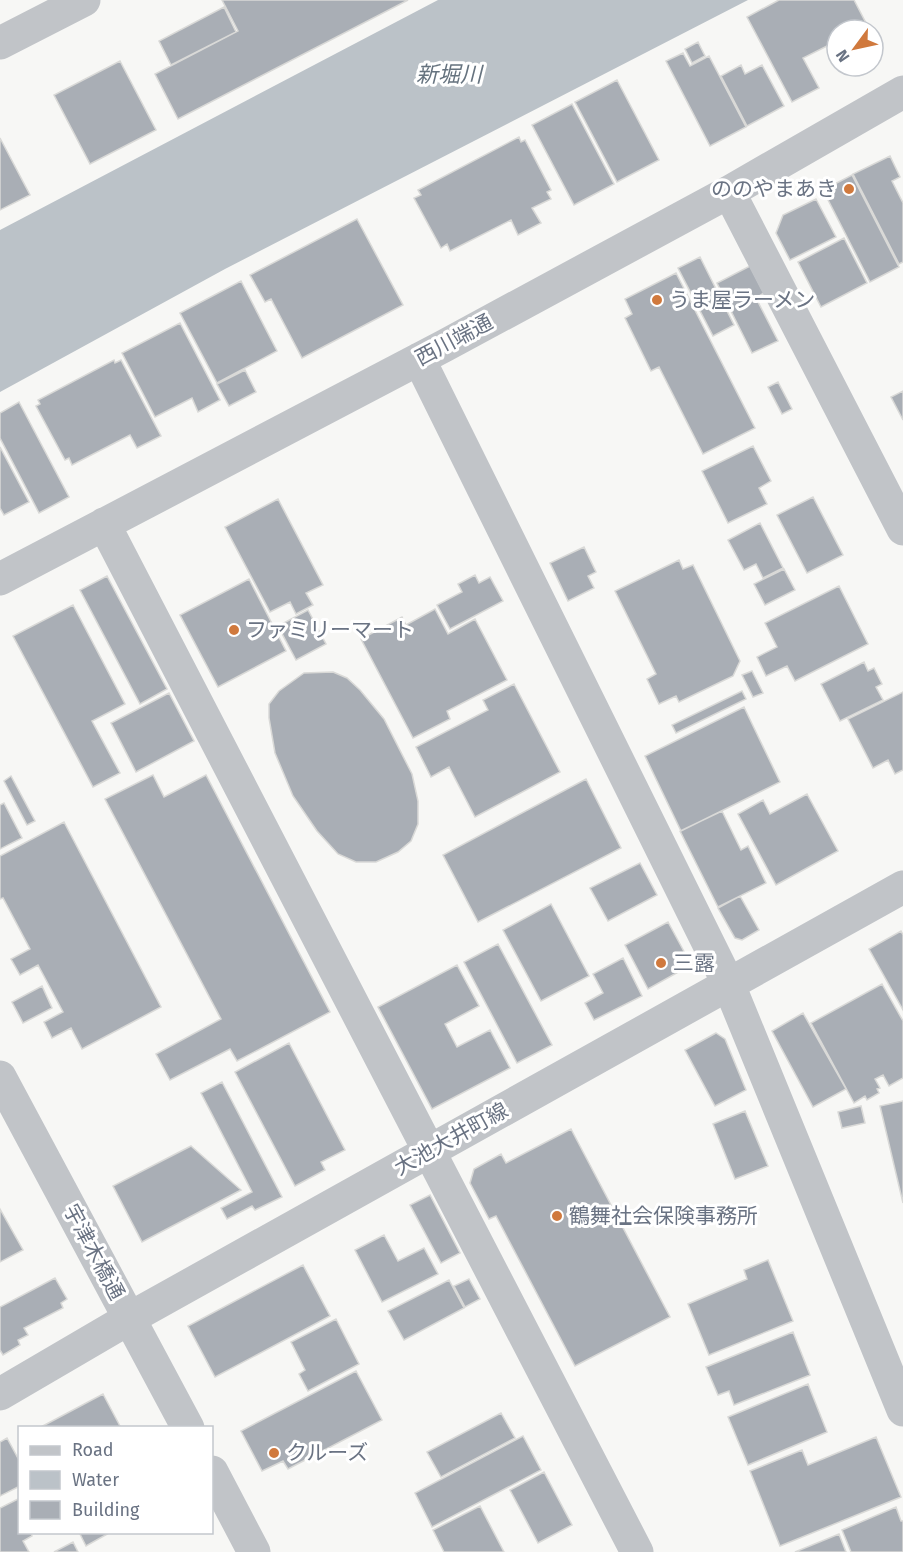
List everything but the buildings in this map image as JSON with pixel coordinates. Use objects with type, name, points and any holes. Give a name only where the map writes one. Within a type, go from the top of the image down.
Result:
[{"type":"street","points":[[0,43],[48,8],[84,0]]},
{"type":"street","name":"西川端通","points":[[0,579],[419,359],[729,192],[903,92]]},
{"type":"street","points":[[729,192],[903,529]]},
{"type":"street","points":[[419,359],[729,985],[903,1410]]},
{"type":"street","points":[[104,524],[637,1552]]},
{"type":"street","name":"大池大井町線","points":[[0,1394],[130,1318],[903,887]]},
{"type":"street","name":"宇津木橋通","points":[[0,1077],[187,1426]]},
{"type":"street","points":[[213,1474],[254,1552]]},
{"type":"water","name":"新堀川","points":[[438,0],[748,0],[225,269],[0,392],[0,230]]},
{"type":"place","name":"ののやまあき","points":[[849,189]]},
{"type":"place","name":"うま屋ラーメン","points":[[657,300]]},
{"type":"place","name":"ファミリーマート","points":[[234,630]]},
{"type":"place","name":"三露","points":[[661,963]]},
{"type":"place","name":"鶴舞社会保険事務所","points":[[557,1216]]},
{"type":"place","name":"クルーズ","points":[[274,1453]]}]
